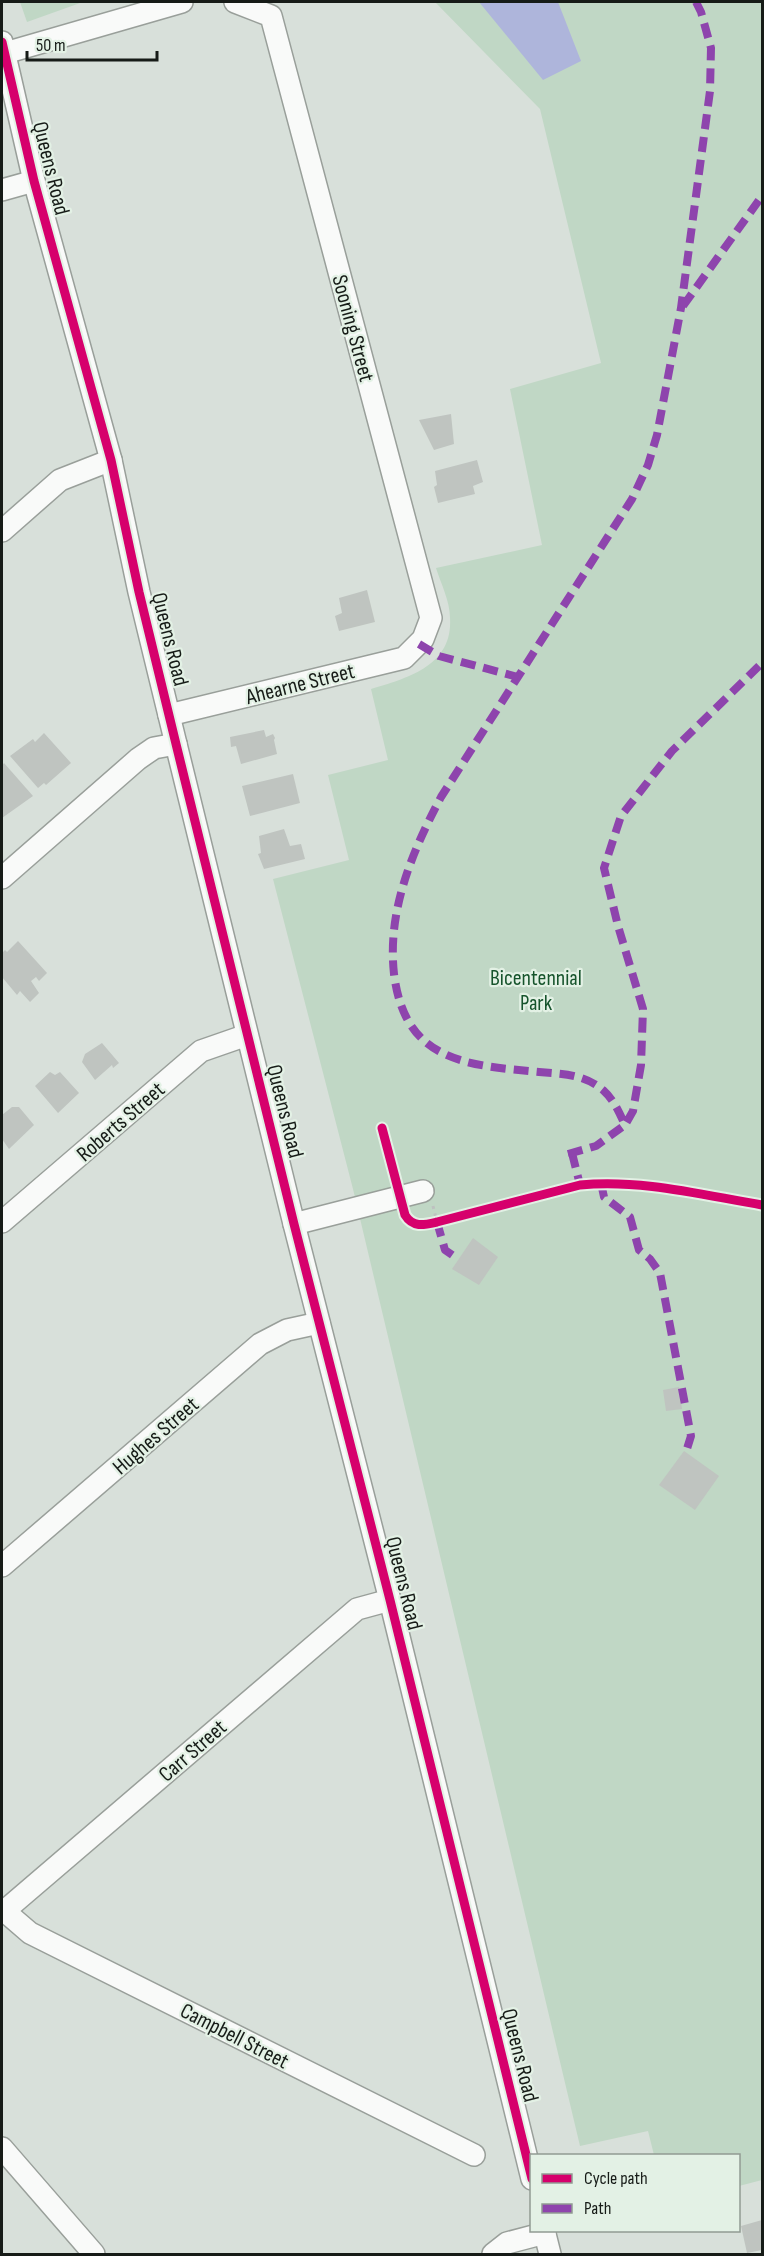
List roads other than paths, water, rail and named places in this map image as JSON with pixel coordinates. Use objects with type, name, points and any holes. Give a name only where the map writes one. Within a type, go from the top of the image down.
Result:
[{"type":"street","points":[[3,47],[182,2]]},
{"type":"street","name":"Sooning Street","points":[[235,2],[271,16],[432,618],[423,639]]},
{"type":"street","name":"Queens Road","points":[[3,47],[34,181],[111,460],[139,592],[247,1035],[390,1600],[530,2175]]},
{"type":"street","points":[[2,190],[34,181]]},
{"type":"street","points":[[2,531],[60,480],[111,460]]},
{"type":"street","name":"Ahearne Street","points":[[169,715],[404,658],[423,639]]},
{"type":"street","points":[[4,872],[138,759],[154,748],[176,744]]},
{"type":"street","name":"Roberts Street","points":[[2,1222],[201,1051],[247,1035]]},
{"type":"street","points":[[294,1224],[423,1191]]},
{"type":"street","name":"Hughes Street","points":[[2,1566],[260,1344],[287,1330],[319,1323]]},
{"type":"street","name":"Carr Street","points":[[2,1911],[357,1609],[390,1600]]},
{"type":"street","name":"Campbell Street","points":[[2,1911],[30,1933],[474,2155]]},
{"type":"street","points":[[2,2148],[94,2254]]},
{"type":"street","points":[[493,2254],[507,2243],[545,2232],[550,2254]]},
{"type":"water","points":[[479,2],[558,2],[581,61],[543,80]]},
{"type":"park label","name":"Bicentennial Park","points":[[536,990]]}]
